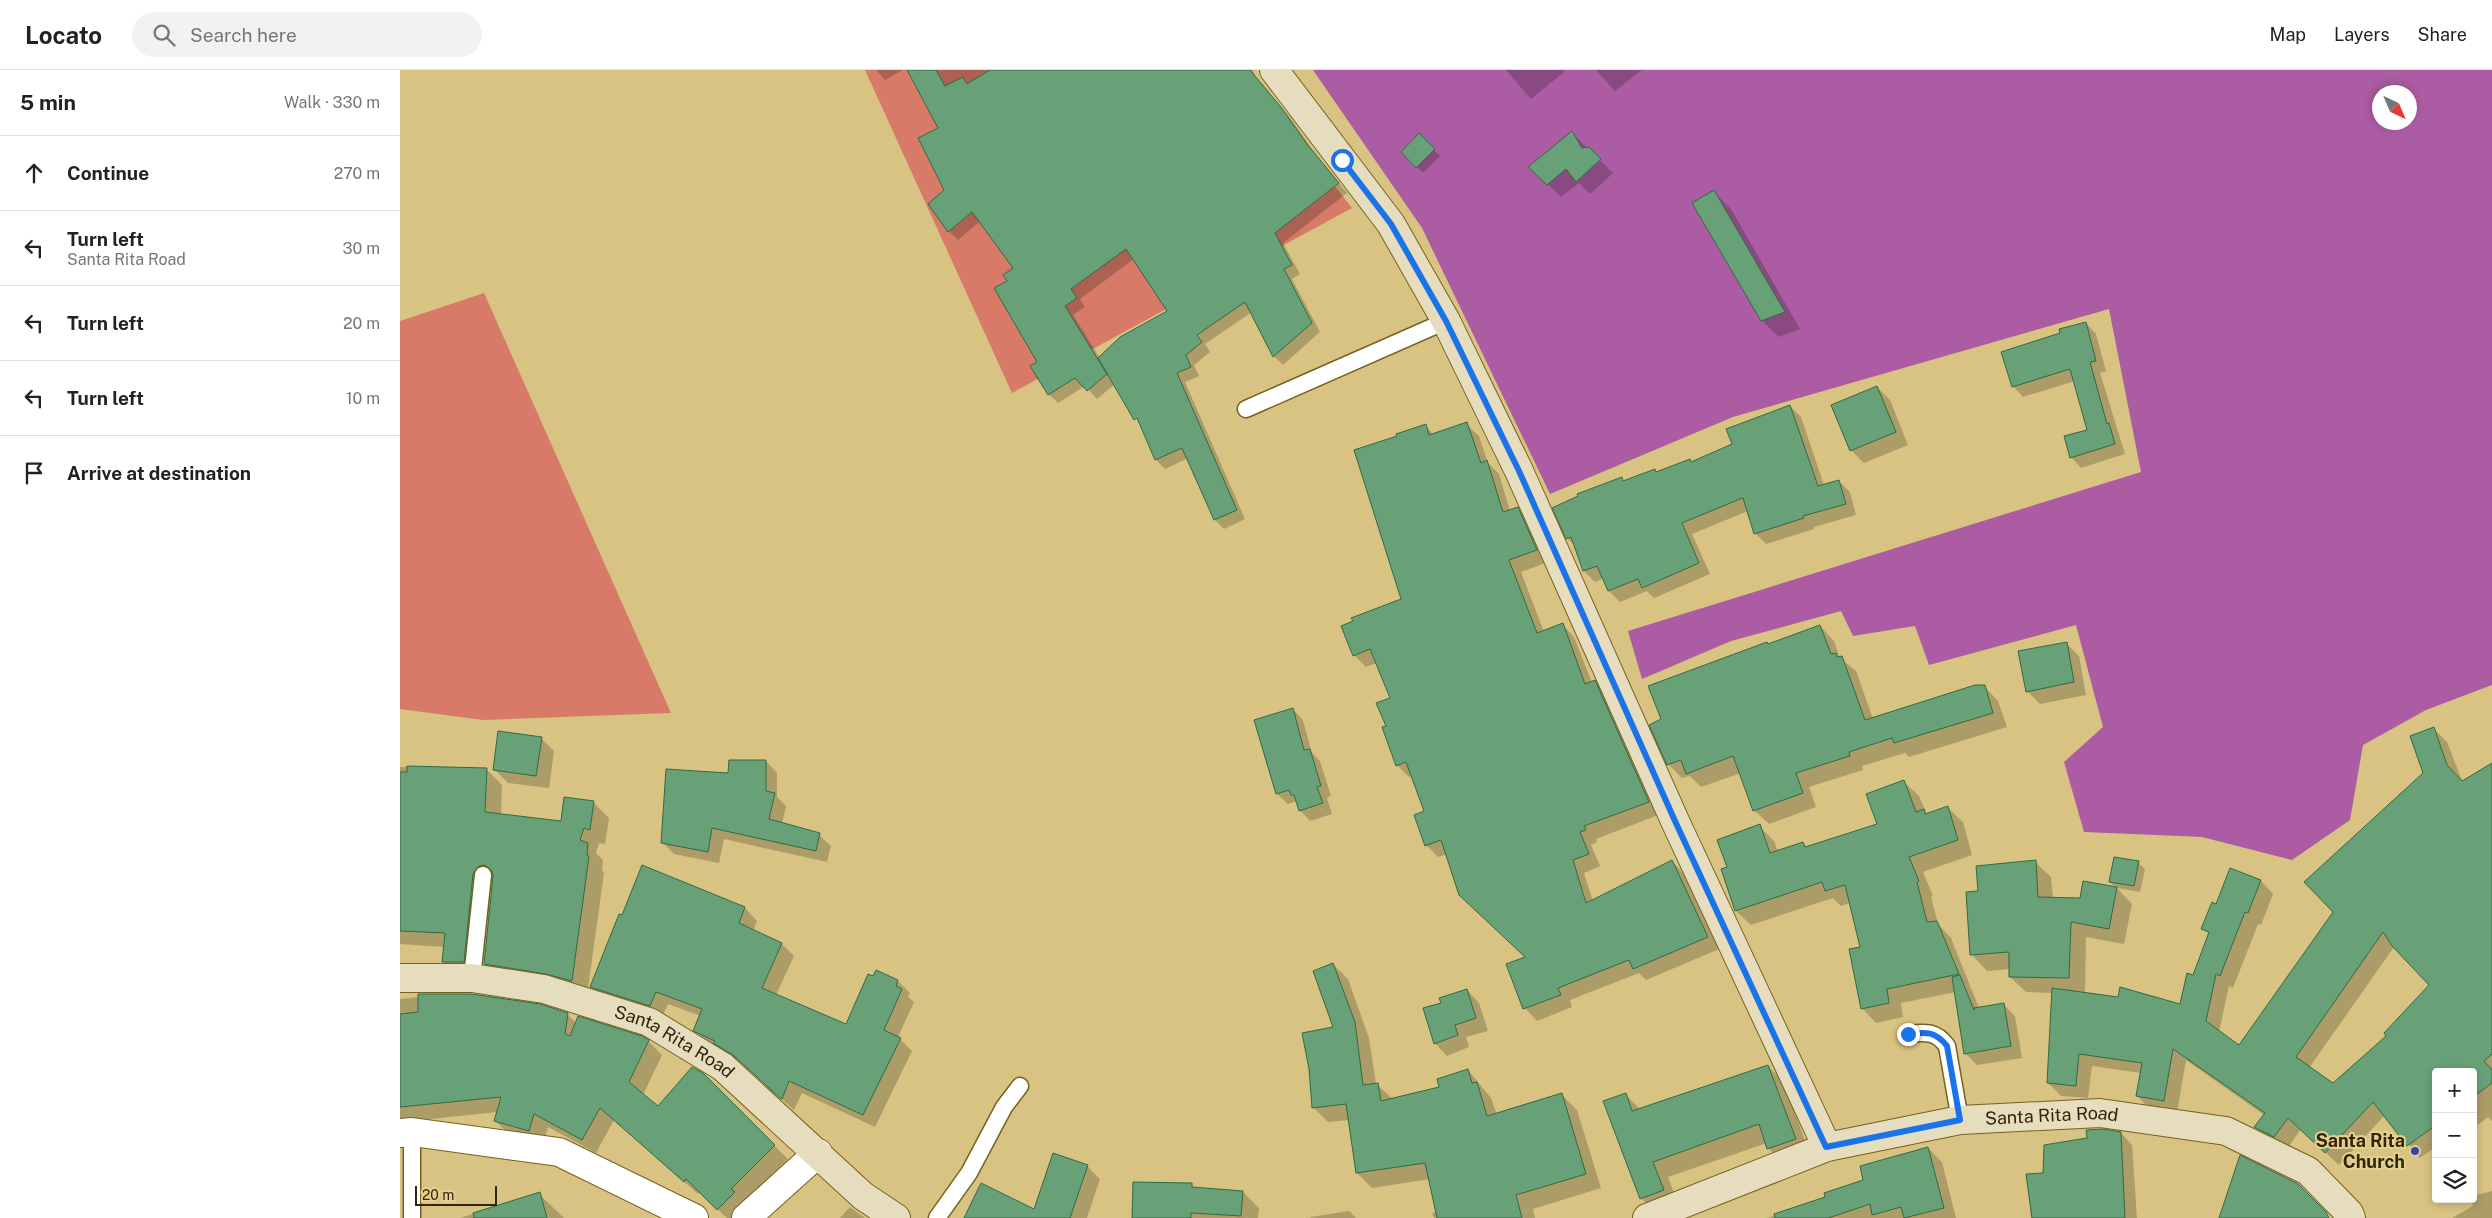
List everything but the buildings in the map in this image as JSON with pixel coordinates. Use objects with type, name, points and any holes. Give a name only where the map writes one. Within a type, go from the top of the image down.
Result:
[{"type":"street","points":[[1274,70],[1391,224],[1446,321],[1519,471],[1663,795],[1826,1147]]},
{"type":"street","name":"Santa Rita Road","points":[[400,978],[472,978],[544,989],[649,1022],[722,1067],[863,1196],[896,1218]]},
{"type":"street","name":"Santa Rita Road","points":[[1647,1218],[1826,1147],[1960,1120],[2100,1113],[2226,1131],[2308,1171],[2349,1213],[2351,1218]]},
{"type":"street","points":[[406,1133],[559,1152],[694,1218]]},
{"type":"street","points":[[746,1218],[818,1153]]},
{"type":"lane","points":[[1246,409],[1446,321]]},
{"type":"lane","points":[[472,978],[483,876]]},
{"type":"lane","points":[[1908,1034],[1930,1032],[1940,1036],[1947,1046],[1960,1120]]},
{"type":"lane","points":[[937,1218],[970,1173],[1004,1107],[1020,1086]]},
{"type":"lane","points":[[406,1133],[412,1218]]},
{"type":"shaded area","points":[[865,70],[1243,70],[1352,208],[1012,393]]},
{"type":"shaded area","points":[[1313,70],[2492,70],[2492,685],[2426,710],[2363,745],[2350,820],[2292,860],[2202,837],[2084,832],[2064,762],[2103,727],[2076,625],[1929,665],[1915,626],[1853,636],[1841,611],[1731,641],[1642,679],[1628,631],[2141,472],[2109,309],[1733,417],[1550,494],[1422,228]]},
{"type":"shaded area","points":[[484,293],[671,713],[483,720],[400,709],[400,321]]},
{"type":"place","name":"Santa Rita Church","points":[[2415,1151]]},
{"type":"route","points":[[1342,160],[1391,224],[1446,321],[1519,471],[1675,821],[1826,1147],[1960,1120],[1947,1046],[1940,1036],[1930,1032],[1908,1034]]}]
